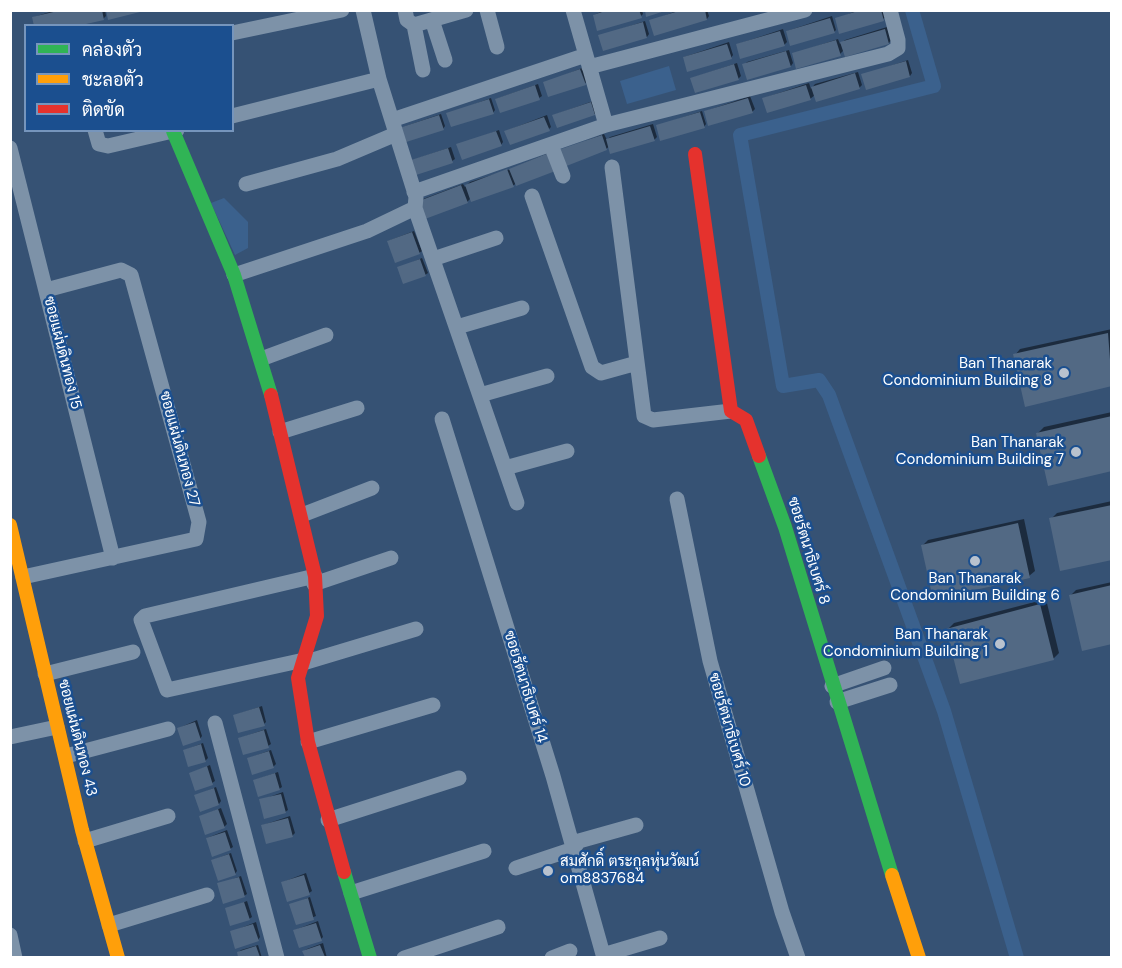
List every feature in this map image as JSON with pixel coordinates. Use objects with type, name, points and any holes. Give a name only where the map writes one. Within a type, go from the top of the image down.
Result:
[{"type":"street","points":[[234,33],[342,10]]},
{"type":"street","points":[[363,10],[379,79],[415,200],[517,503]]},
{"type":"street","points":[[405,10],[407,20],[414,25],[423,70]]},
{"type":"street","points":[[414,25],[466,10]]},
{"type":"street","points":[[487,10],[497,47]]},
{"type":"street","points":[[246,184],[337,159],[394,127],[587,61],[805,10]]},
{"type":"street","points":[[234,275],[368,231],[415,200],[606,125],[888,54],[898,48],[890,10]]},
{"type":"street","points":[[573,11],[606,125]]},
{"type":"street","points":[[432,20],[445,60]]},
{"type":"street","points":[[234,115],[379,79]]},
{"type":"street","points":[[96,132],[99,144],[108,146],[171,132]]},
{"type":"street","points":[[175,132],[234,275],[261,359],[302,515],[315,580],[317,616],[298,678],[308,742],[328,820],[370,957]]},
{"type":"street","points":[[551,145],[563,176]]},
{"type":"street","name":"ซอยแผ่นดินทอง 15","points":[[10,148],[112,558]]},
{"type":"street","points":[[612,167],[644,416],[653,420],[731,411],[695,154]]},
{"type":"street","points":[[532,196],[592,367],[601,373],[637,363]]},
{"type":"street","points":[[434,259],[496,238]]},
{"type":"street","name":"ซอยแผ่นดินทอง 27","points":[[23,578],[196,539],[199,522],[131,275],[121,270],[46,290]]},
{"type":"street","points":[[457,327],[522,308]]},
{"type":"street","points":[[261,359],[326,335]]},
{"type":"street","points":[[480,395],[547,376]]},
{"type":"street","points":[[280,432],[357,408]]},
{"type":"street","name":"ซอยรัตนาธิเบศร์ 8","points":[[731,411],[746,420],[785,527],[832,686],[919,957]]},
{"type":"street","name":"ซอยรัตนาธิเบศร์ 14","points":[[442,419],[553,776],[603,956]]},
{"type":"street","points":[[505,468],[567,451]]},
{"type":"street","points":[[302,515],[372,488]]},
{"type":"street","name":"ซอยรัตนาธิเบศร์ 10","points":[[677,499],[710,661],[782,912],[798,957]]},
{"type":"street","name":"ซอยแผ่นดินทอง 43","points":[[10,525],[85,841],[118,957]]},
{"type":"street","points":[[392,558],[315,580],[144,616],[141,620],[167,690],[304,661],[416,629]]},
{"type":"street","points":[[45,674],[133,651]]},
{"type":"street","points":[[832,686],[884,668]]},
{"type":"street","points":[[837,702],[890,685]]},
{"type":"street","points":[[308,742],[434,705]]},
{"type":"street","points":[[215,723],[277,957]]},
{"type":"street","points":[[10,737],[57,726]]},
{"type":"street","points":[[66,756],[168,729]]},
{"type":"street","points":[[328,820],[459,778]]},
{"type":"street","points":[[85,841],[168,816]]},
{"type":"street","points":[[516,868],[573,849],[579,841],[636,825]]},
{"type":"street","points":[[351,893],[484,851]]},
{"type":"street","points":[[109,925],[207,895]]},
{"type":"street","points":[[404,957],[498,927]]},
{"type":"street","points":[[10,935],[15,957]]},
{"type":"street","points":[[603,956],[660,939]]},
{"type":"street","points":[[552,957],[570,951]]},
{"type":"water","points":[[669,66],[676,90],[627,104],[620,81]]},
{"type":"water","points":[[224,198],[248,222],[248,248],[235,255],[211,203]]},
{"type":"building","points":[[62,10],[102,10],[104,20],[86,24],[34,24],[32,17]]},
{"type":"building","points":[[106,10],[144,10],[144,11],[108,20]]},
{"type":"building","points":[[608,10],[639,10],[642,18],[597,31],[593,15]]},
{"type":"building","points":[[645,10],[665,10],[665,11],[646,17]]},
{"type":"building","points":[[682,10],[705,10],[707,20],[654,36],[649,20]]},
{"type":"building","points":[[861,10],[881,10],[884,21],[839,34],[835,18]]},
{"type":"building","points":[[830,18],[835,33],[790,46],[786,31]]},
{"type":"building","points":[[643,22],[647,38],[603,51],[598,35]]},
{"type":"building","points":[[885,29],[889,44],[845,57],[840,42]]},
{"type":"building","points":[[780,31],[785,46],[740,59],[736,44]]},
{"type":"building","points":[[836,40],[841,56],[796,69],[792,53]]},
{"type":"building","points":[[727,44],[732,59],[687,72],[683,57]]},
{"type":"building","points":[[786,51],[791,67],[747,80],[742,64]]},
{"type":"building","points":[[906,61],[910,77],[866,90],[861,74]]},
{"type":"building","points":[[734,64],[739,80],[695,93],[690,78]]},
{"type":"building","points":[[580,69],[586,85],[548,97],[543,82]]},
{"type":"building","points":[[855,73],[860,89],[816,102],[811,87]]},
{"type":"building","points":[[535,85],[540,100],[500,113],[495,99]]},
{"type":"building","points":[[806,85],[811,100],[767,113],[762,98]]},
{"type":"building","points":[[748,98],[753,113],[708,126],[704,111]]},
{"type":"building","points":[[489,99],[494,114],[451,127],[446,113]]},
{"type":"building","points":[[591,102],[595,115],[557,128],[552,115]]},
{"type":"building","points":[[700,112],[705,128],[660,141],[656,125]]},
{"type":"building","points":[[439,115],[444,130],[403,143],[399,128]]},
{"type":"building","points":[[544,117],[550,131],[510,145],[504,131]]},
{"type":"building","points":[[650,126],[655,141],[610,154],[606,139]]},
{"type":"building","points":[[496,131],[502,146],[462,160],[456,144]]},
{"type":"building","points":[[602,135],[607,150],[564,167],[558,150]]},
{"type":"building","points":[[448,148],[453,163],[413,176],[408,161]]},
{"type":"building","points":[[551,152],[558,170],[516,186],[509,169]]},
{"type":"building","points":[[507,169],[514,187],[471,202],[465,185]]},
{"type":"building","points":[[461,185],[468,203],[425,219],[419,201]]},
{"type":"building","points":[[412,232],[420,254],[395,263],[387,241]]},
{"type":"building","points":[[420,259],[426,276],[403,284],[397,267]]},
{"type":"building","name":"Ban Thanarak Condominium Building 8","points":[[1108,333],[1112,386],[1025,407],[1013,354]]},
{"type":"building","name":"Ban Thanarak Condominium Building 7","points":[[1112,416],[1112,471],[1048,486],[1036,433]]},
{"type":"building","points":[[1112,505],[1112,560],[1060,571],[1049,518]]},
{"type":"building","name":"Ban Thanarak Condominium Building 6","points":[[1018,523],[1030,578],[933,599],[921,545]]},
{"type":"building","points":[[1112,585],[1112,644],[1082,651],[1069,595]]},
{"type":"building","name":"Ban Thanarak Condominium Building 1","points":[[1040,604],[1054,660],[960,684],[946,629]]},
{"type":"building","points":[[259,707],[265,726],[238,733],[233,715]]},
{"type":"building","points":[[195,722],[201,740],[183,746],[177,728]]},
{"type":"building","points":[[264,730],[269,748],[243,755],[238,738]]},
{"type":"building","points":[[201,744],[206,762],[188,767],[183,750]]},
{"type":"building","points":[[269,751],[274,768],[252,775],[247,758]]},
{"type":"building","points":[[207,766],[213,785],[195,791],[189,773]]},
{"type":"building","points":[[275,773],[280,790],[258,797],[253,780]]},
{"type":"building","points":[[214,788],[219,805],[200,812],[194,795]]},
{"type":"building","points":[[281,794],[286,813],[264,819],[259,799]]},
{"type":"building","points":[[218,809],[225,828],[205,835],[199,816]]},
{"type":"building","points":[[288,818],[293,837],[266,844],[261,825]]},
{"type":"building","points":[[225,832],[231,850],[212,857],[206,838]]},
{"type":"building","points":[[229,854],[236,875],[218,881],[211,860]]},
{"type":"building","points":[[304,875],[310,895],[287,902],[281,882]]},
{"type":"building","points":[[239,877],[245,897],[223,904],[217,883]]},
{"type":"building","points":[[308,898],[314,920],[296,925],[289,904]]},
{"type":"building","points":[[244,902],[250,920],[230,926],[225,908]]},
{"type":"building","points":[[316,923],[322,941],[299,948],[293,930]]},
{"type":"building","points":[[253,924],[259,941],[235,949],[230,931]]},
{"type":"building","points":[[320,945],[325,957],[305,957],[302,951]]},
{"type":"building","points":[[256,946],[260,957],[238,957],[237,952]]},
{"type":"waterway","points":[[912,10],[934,86],[740,135],[783,386],[819,380],[829,395],[944,711],[1017,958]]},
{"type":"traffic: fast","points":[[173,132],[234,275],[271,395]]},
{"type":"traffic: fast","points":[[759,456],[785,527],[892,875]]},
{"type":"traffic: fast","points":[[344,872],[370,958]]},
{"type":"traffic: slow","points":[[10,525],[82,830],[118,958]]},
{"type":"traffic: slow","points":[[892,875],[919,958]]},
{"type":"traffic: jam","points":[[695,154],[731,411],[746,420],[759,456]]},
{"type":"traffic: jam","points":[[271,395],[315,576],[317,616],[298,678],[308,742],[344,872]]},
{"type":"place","name":"Ban Thanarak Condominium Building 8","points":[[1064,373]]},
{"type":"place","name":"Ban Thanarak Condominium Building 7","points":[[1076,452]]},
{"type":"place","name":"Ban Thanarak Condominium Building 6","points":[[975,561]]},
{"type":"place","name":"Ban Thanarak Condominium Building 1","points":[[1000,644]]},
{"type":"place","name":"สมศักดิ์ ตระกูลหุ่นวัฒน์ om8837684","points":[[548,871]]}]
